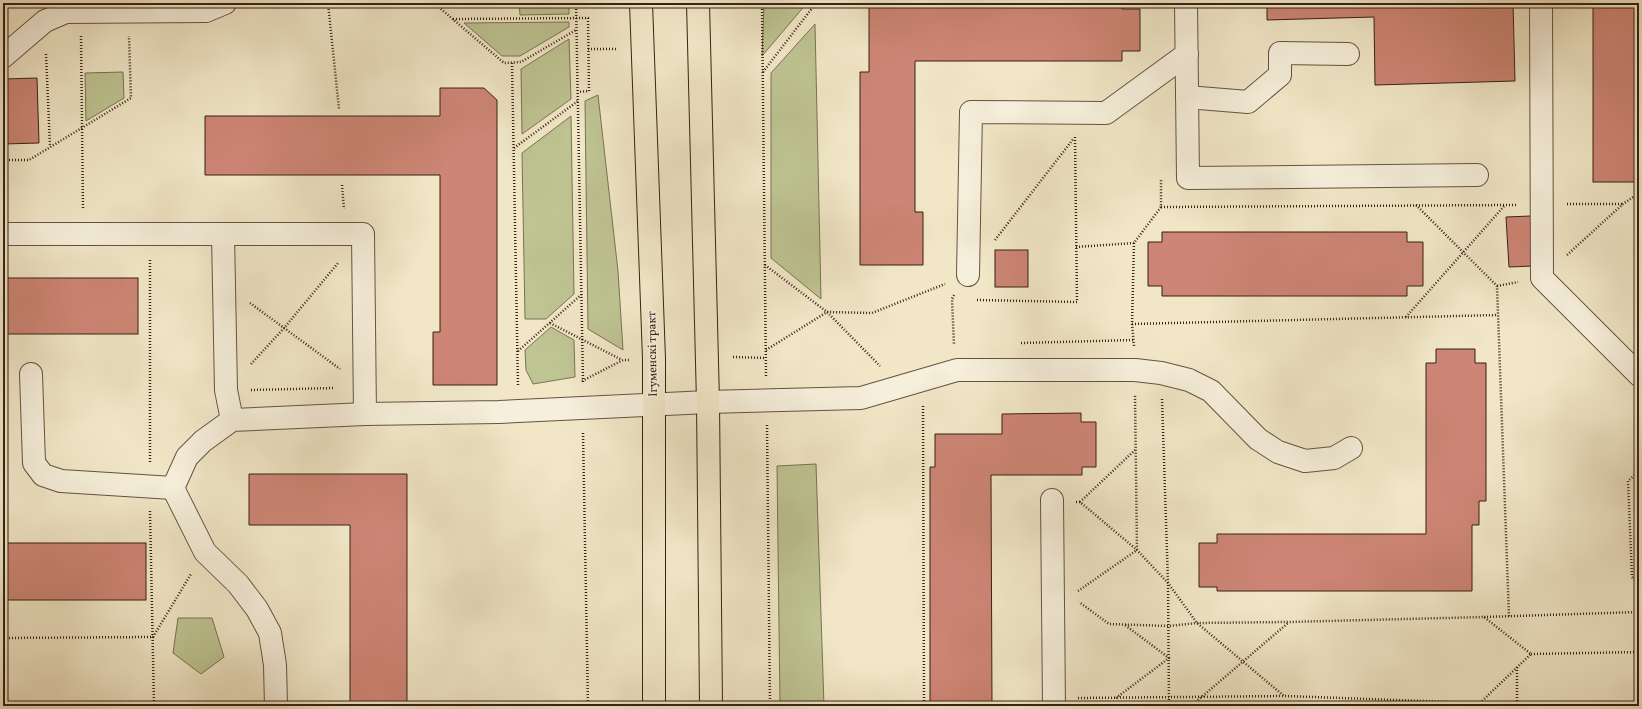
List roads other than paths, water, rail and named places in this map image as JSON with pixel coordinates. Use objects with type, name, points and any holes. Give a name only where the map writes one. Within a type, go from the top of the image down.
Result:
[{"type":"main road","name":"Ігуменскі тракт","points":[[641,3],[654,351],[654,706]]},
{"type":"main road","points":[[698,3],[708,402],[711,706]]},
{"type":"lane","points":[[3,57],[45,21],[71,9],[129,12],[206,11],[225,3]]},
{"type":"lane","points":[[1186,3],[1188,178],[1477,175]]},
{"type":"lane","points":[[1541,3],[1542,278],[1639,374]]},
{"type":"lane","points":[[1187,97],[1248,102],[1280,75],[1280,53],[1348,54]]},
{"type":"lane","points":[[968,275],[971,112],[1106,113],[1186,54]]},
{"type":"lane","points":[[3,234],[363,234],[365,414]]},
{"type":"lane","points":[[223,234],[226,390],[232,420]]},
{"type":"lane","points":[[173,488],[187,457],[203,442],[232,420],[365,414],[517,411],[708,402],[861,398],[957,370],[1135,370],[1161,373],[1189,380],[1211,391],[1258,439],[1278,452],[1305,461],[1334,458],[1351,448]]},
{"type":"lane","points":[[32,374],[34,463],[43,475],[61,481],[173,488]]},
{"type":"lane","points":[[173,488],[205,552],[238,584],[257,609],[270,633],[275,665],[276,706]]},
{"type":"lane","points":[[1052,500],[1054,702]]}]
